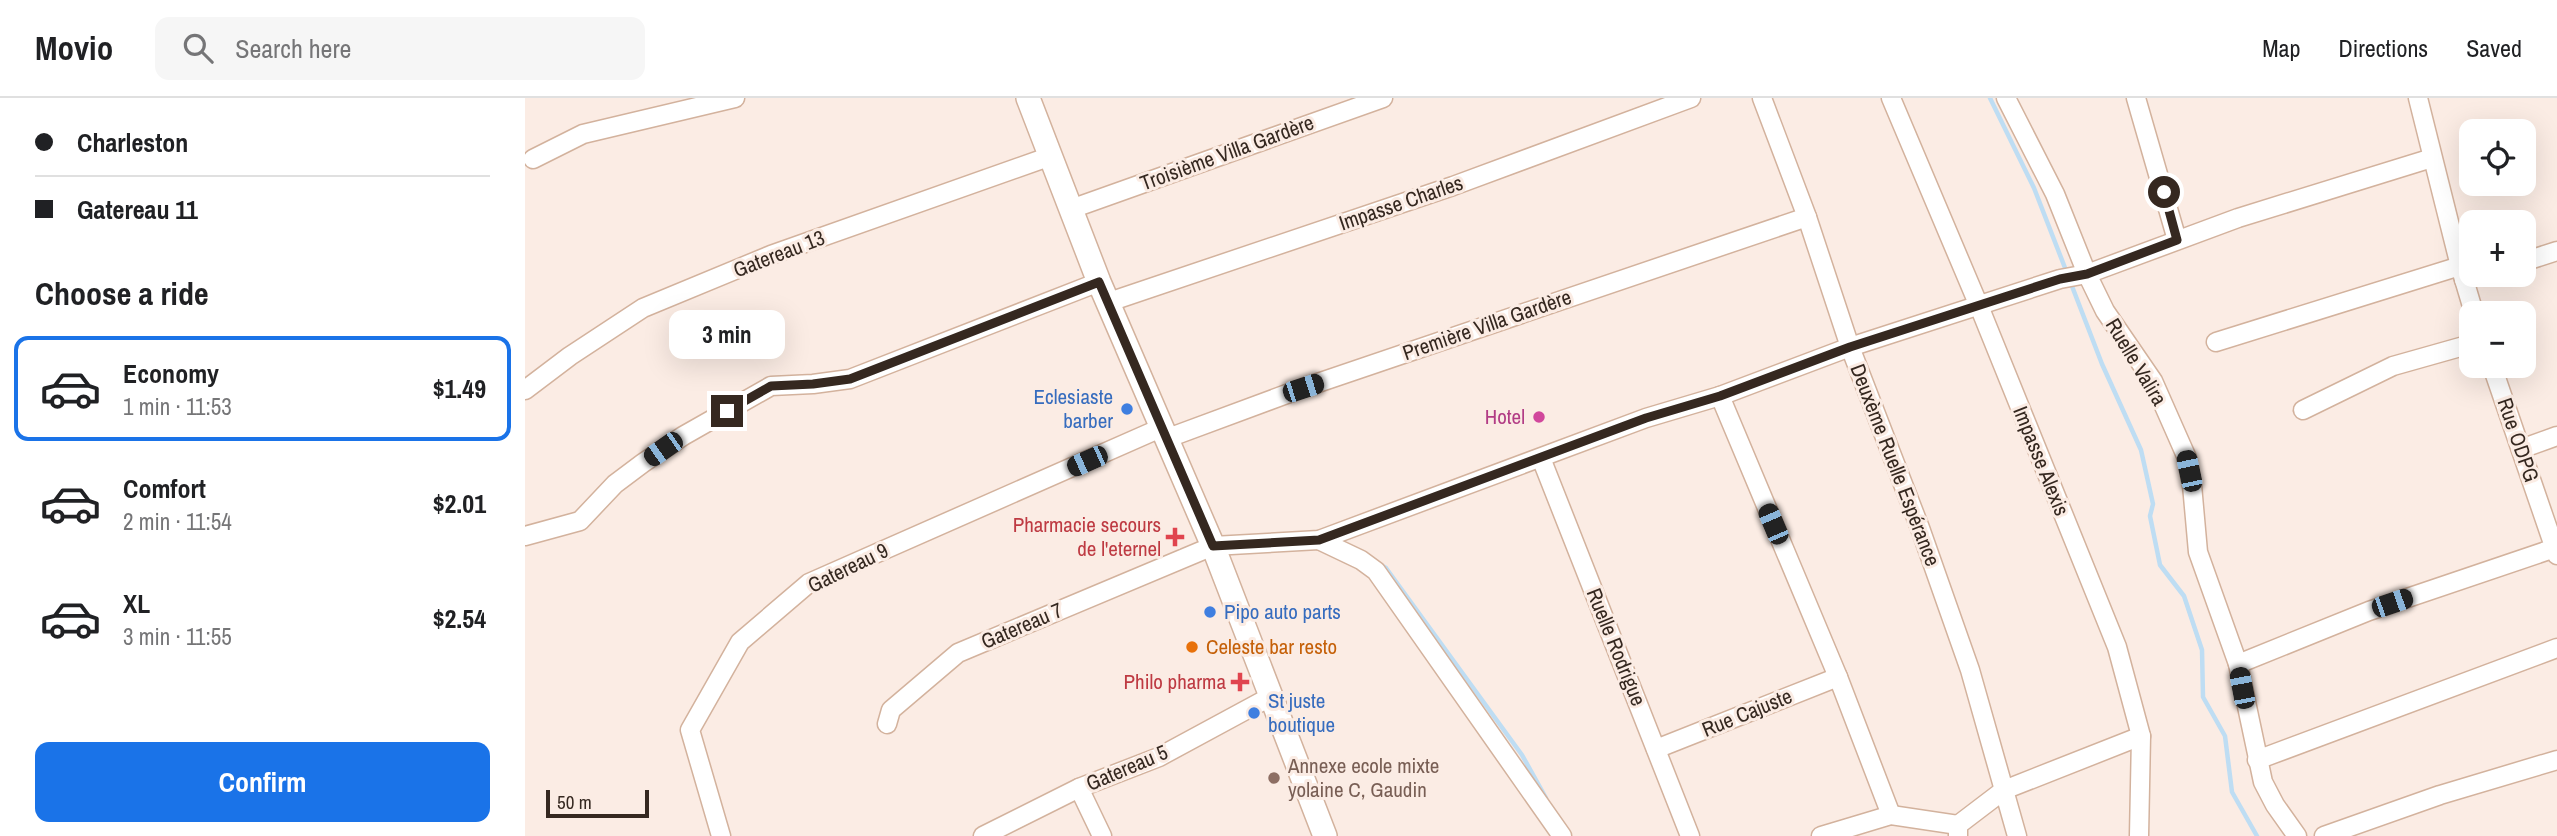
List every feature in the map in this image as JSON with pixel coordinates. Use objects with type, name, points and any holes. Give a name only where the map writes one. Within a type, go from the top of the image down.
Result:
[{"type":"main road","points":[[1028,98],[1104,292],[1165,433],[1195,553],[1270,697],[1325,836]]},
{"type":"street","points":[[533,159],[583,134],[735,98]]},
{"type":"street","name":"Troisième Villa Gardère","points":[[1071,209],[1383,98]]},
{"type":"street","name":"Impasse Charles","points":[[525,536],[580,521],[615,484],[643,463],[683,436],[771,386],[850,379],[1104,292],[1453,186],[1691,98]]},
{"type":"street","name":"Deuxème Ruelle Espérance","points":[[1762,98],[1807,216],[1850,347],[1970,670],[2017,836]]},
{"type":"street","name":"Impasse Alexis","points":[[1891,98],[2117,646],[2141,736],[2139,836]]},
{"type":"street","name":"Ruelle Valira","points":[[2005,98],[2055,194],[2105,311],[2153,381],[2186,458],[2192,485],[2199,552],[2238,664],[2263,782],[2297,836]]},
{"type":"street","points":[[2136,98],[2177,240]]},
{"type":"street","points":[[2418,98],[2459,262]]},
{"type":"street","name":"Gatereau 13","points":[[525,390],[570,356],[643,308],[771,256],[1051,156]]},
{"type":"street","points":[[1319,540],[1646,418],[1720,396],[1850,347],[2060,279],[2087,274],[2238,218],[2432,158]]},
{"type":"street","name":"Première Villa Gardère","points":[[1165,433],[1807,216]]},
{"type":"street","points":[[2536,258],[2557,251]]},
{"type":"street","points":[[2216,342],[2459,274]]},
{"type":"street","points":[[2303,410],[2393,366],[2459,347]]},
{"type":"street","name":"Rue ODPG","points":[[2496,378],[2556,552]]},
{"type":"street","points":[[1720,396],[1837,677],[1891,815]]},
{"type":"street","name":"Gatereau 9","points":[[721,836],[690,730],[740,642],[809,583],[1165,433]]},
{"type":"street","points":[[2521,449],[2557,436]]},
{"type":"street","name":"Ruelle Rodrigue","points":[[1541,458],[1690,836]]},
{"type":"street","points":[[1319,540],[1361,560],[1376,571],[1562,836]]},
{"type":"street","name":"Gatereau 7","points":[[887,724],[891,710],[958,653],[1195,553],[1319,540]]},
{"type":"street","points":[[2238,664],[2369,611],[2556,552]]},
{"type":"street","points":[[2257,760],[2557,648]]},
{"type":"street","name":"Rue Cajuste","points":[[1656,749],[1837,677]]},
{"type":"street","name":"Gatereau 5","points":[[983,836],[1080,788],[1159,757],[1270,697]]},
{"type":"street","points":[[1821,836],[1891,815],[1958,830],[2004,790],[2141,736]]},
{"type":"street","points":[[2323,836],[2440,795],[2557,760]]},
{"type":"street","points":[[1080,788],[1102,836]]},
{"type":"waterway","points":[[1990,98],[2034,188],[2067,273]]},
{"type":"waterway","points":[[2070,281],[2102,364],[2141,450],[2153,504],[2150,516],[2160,565],[2184,596],[2202,650],[2203,697],[2225,736],[2232,792],[2257,836]]},
{"type":"waterway","points":[[1379,564],[1386,568],[1522,755],[1546,798]]},
{"type":"place","name":"Eclesiaste barber","points":[[1127,409]]},
{"type":"place","name":"Hotel","points":[[1539,417]]},
{"type":"place","name":"Pharmacie secours de l'eternel","points":[[1175,537]]},
{"type":"place","name":"Pipo auto parts","points":[[1210,612]]},
{"type":"place","name":"Celeste bar resto","points":[[1192,647]]},
{"type":"place","name":"Philo pharma","points":[[1240,682]]},
{"type":"place","name":"St juste boutique","points":[[1254,713]]},
{"type":"place","name":"Annexe ecole mixte yolaine C, Gaudin","points":[[1274,778]]},
{"type":"route","points":[[727,411],[771,386],[850,379],[1099,282],[1213,546],[1319,540],[1646,418],[1720,396],[1850,347],[2060,279],[2087,274],[2177,240],[2164,192]]}]
